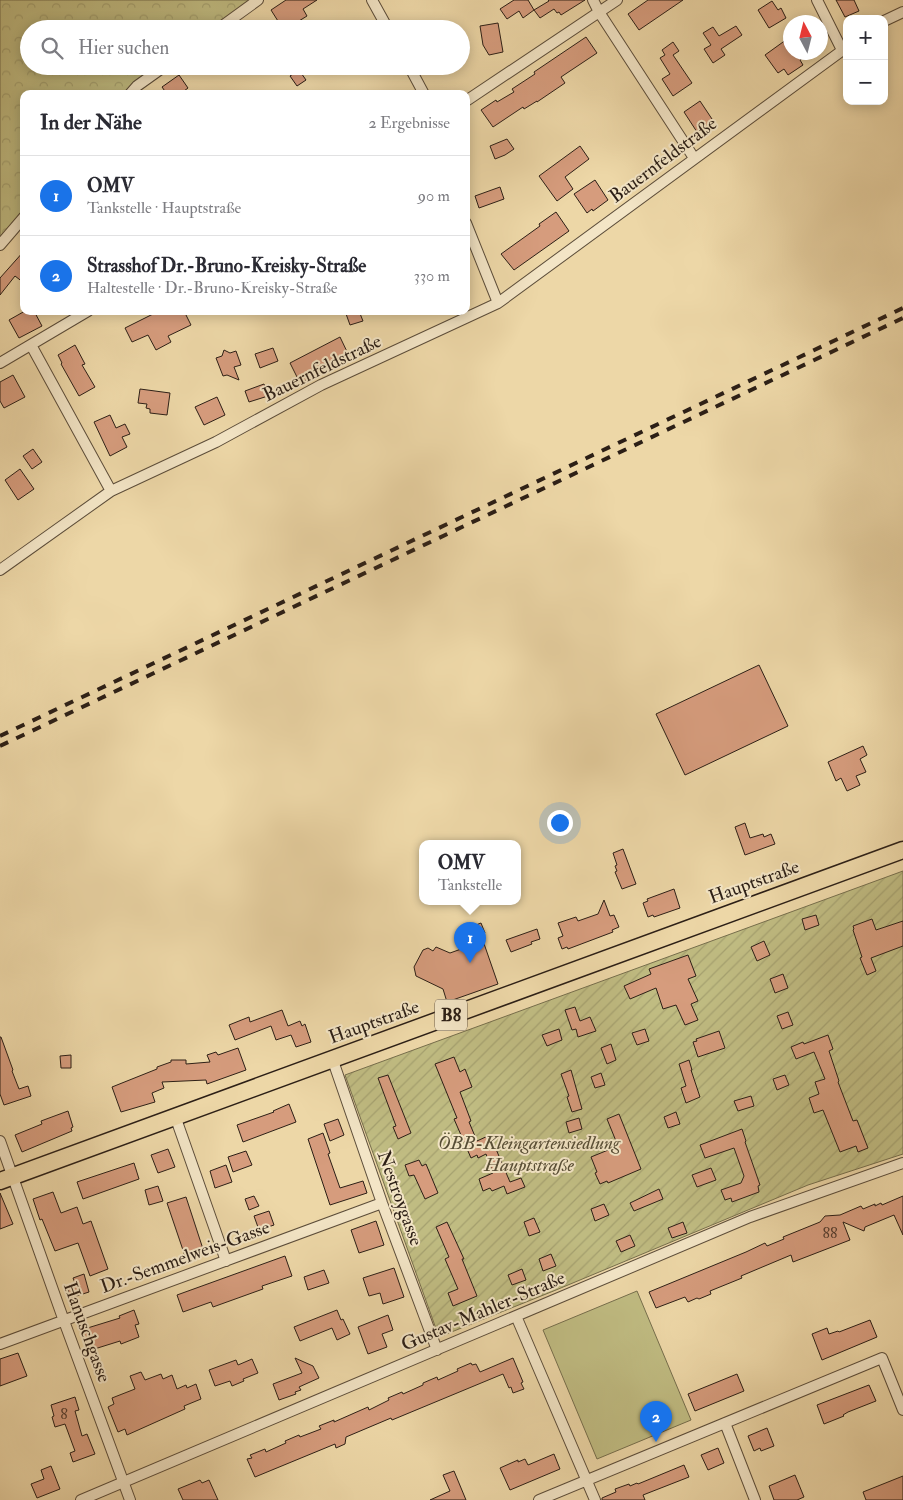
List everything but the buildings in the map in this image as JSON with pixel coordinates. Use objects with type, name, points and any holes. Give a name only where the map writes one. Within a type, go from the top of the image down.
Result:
[{"type":"main road","name":"Hauptstraße","points":[[6,1178],[903,850]]},
{"type":"street","points":[[230,20],[258,0]]},
{"type":"street","points":[[372,0],[383,20]]},
{"type":"street","points":[[593,0],[694,158]]},
{"type":"street","points":[[470,98],[618,0]]},
{"type":"street","points":[[818,0],[843,46]]},
{"type":"street","points":[[888,18],[903,12]]},
{"type":"street","name":"Bauernfeldstraße","points":[[0,570],[111,491],[216,442],[321,386],[498,303],[843,49]]},
{"type":"street","points":[[137,90],[155,75]]},
{"type":"street","points":[[414,75],[422,90]]},
{"type":"street","points":[[0,245],[20,222]]},
{"type":"street","points":[[470,233],[498,303]]},
{"type":"street","points":[[0,363],[81,315]]},
{"type":"street","points":[[31,345],[111,491]]},
{"type":"street","name":"Nestroygasse","points":[[332,1058],[382,1203],[437,1350]]},
{"type":"street","points":[[175,1116],[226,1261]]},
{"type":"street","name":"Hanuschgasse","points":[[0,1141],[6,1178],[64,1321],[130,1500]]},
{"type":"street","name":"Gustav-Mahler-Straße","points":[[81,1500],[122,1481],[750,1217],[903,1163]]},
{"type":"street","name":"Dr.-Semmelweis-Gasse","points":[[0,1344],[382,1203]]},
{"type":"street","points":[[516,1316],[594,1500]]},
{"type":"street","points":[[539,1500],[882,1358],[903,1410]]},
{"type":"street","points":[[725,1423],[755,1500]]},
{"type":"green space","points":[[0,0],[251,0],[223,20],[20,20],[20,75],[145,75],[128,90],[20,90],[20,214],[0,237]]},
{"type":"green space","name":"ÖBB-Kleingartensiedlung Hauptstraße","points":[[903,871],[903,1154],[808,1185],[439,1337],[345,1075]]},
{"type":"green space","points":[[637,1291],[691,1420],[597,1459],[543,1330]]},
{"type":"railway","points":[[0,736],[903,308]]},
{"type":"railway","points":[[0,746],[903,318]]},
{"type":"place","name":"OMV","points":[[470,963]]},
{"type":"place","name":"Strasshof Dr.-Bruno-Kreisky-Straße","points":[[656,1442]]}]
